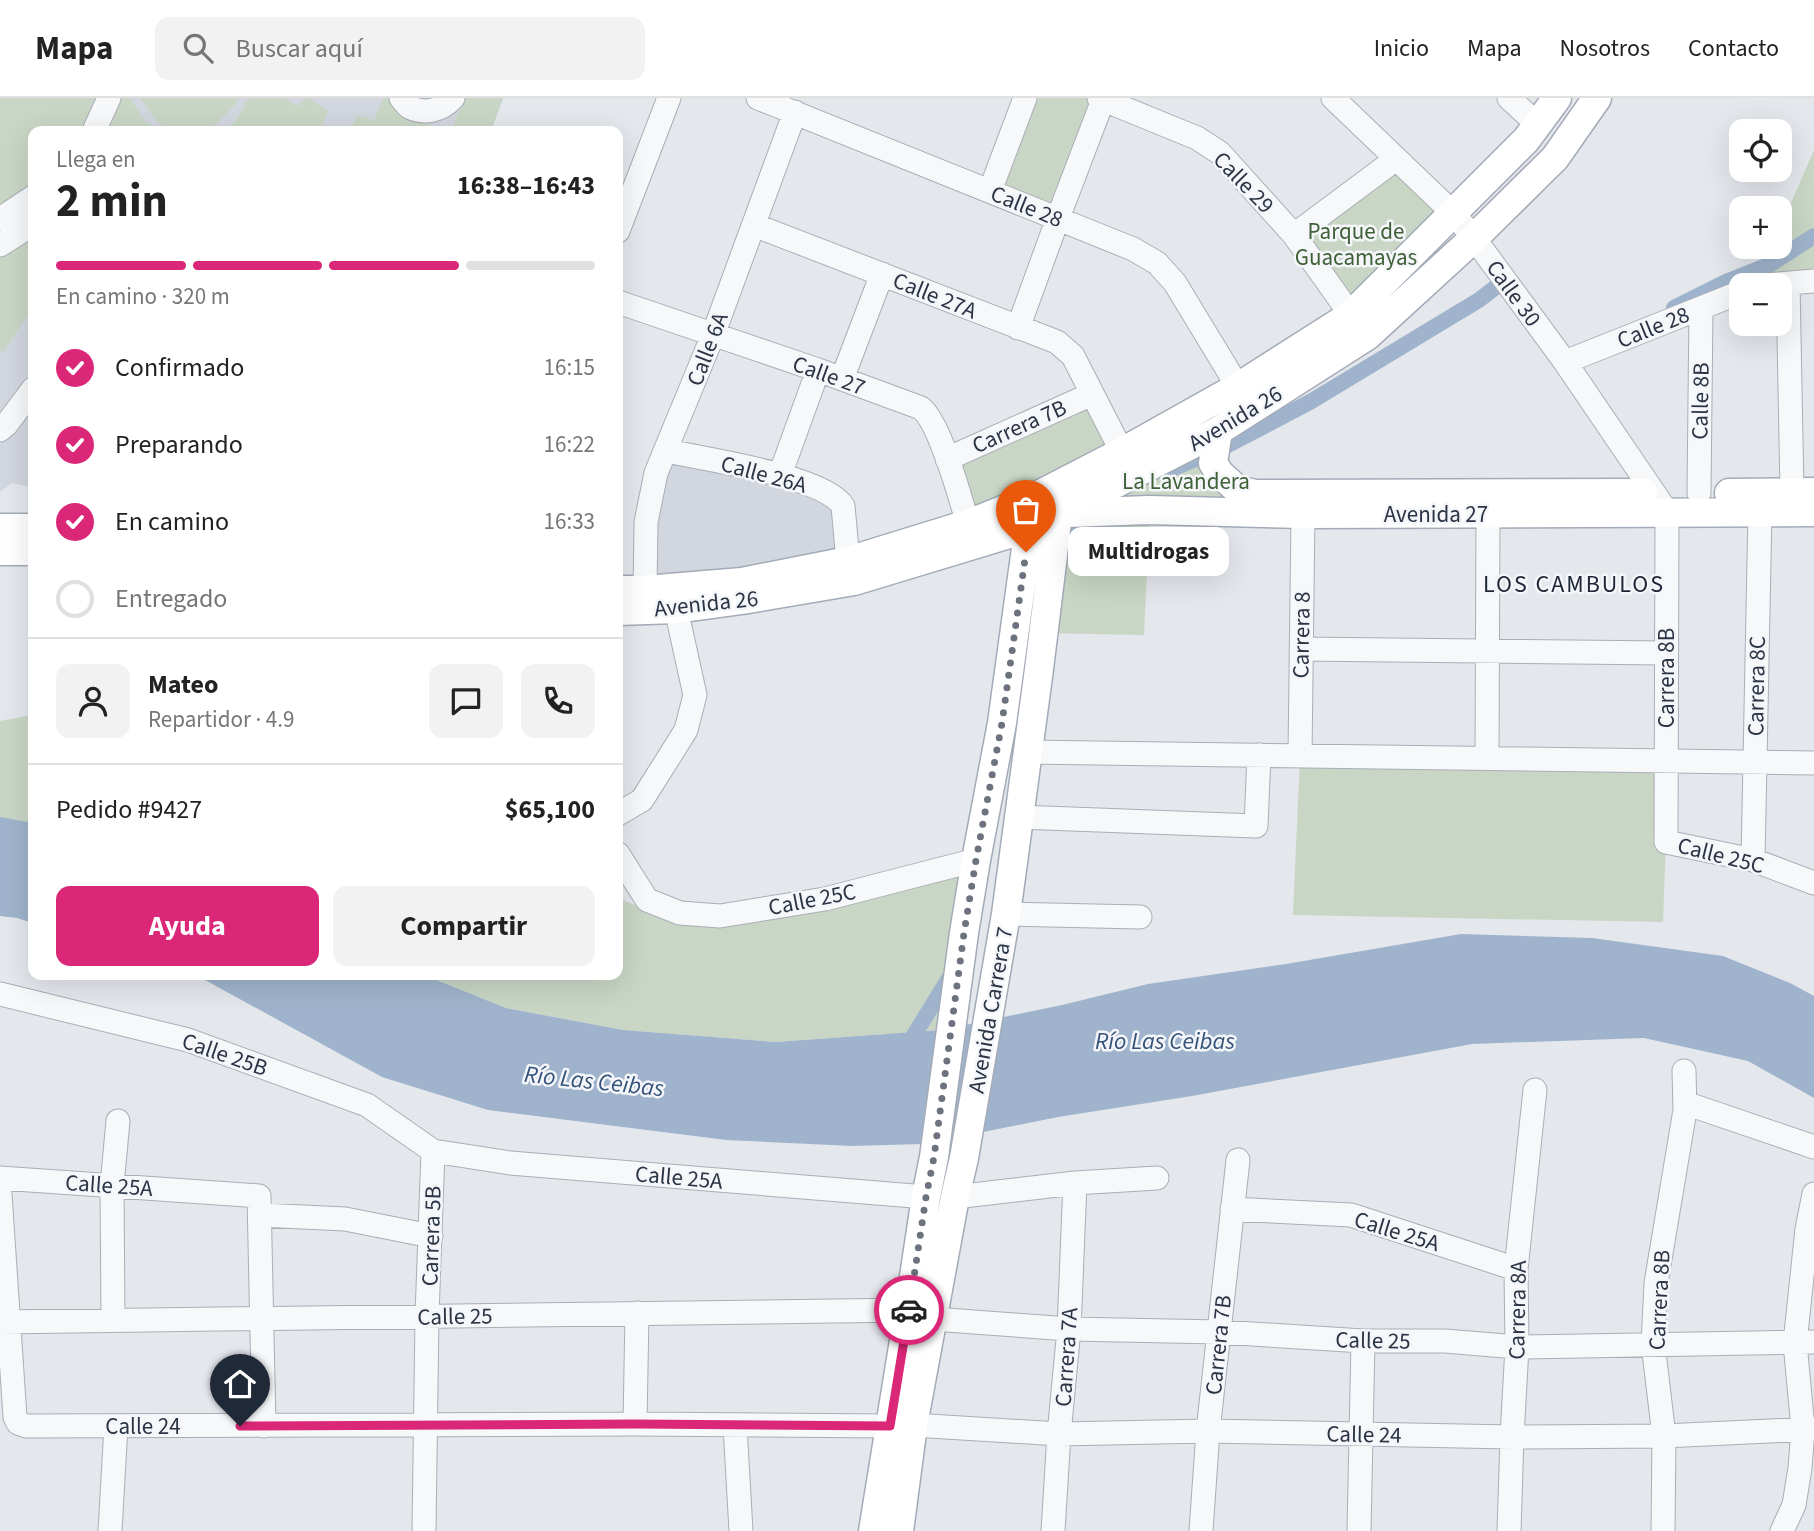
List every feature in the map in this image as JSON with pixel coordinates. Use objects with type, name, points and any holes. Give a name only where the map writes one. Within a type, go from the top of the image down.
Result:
[{"type":"main road","name":"Avenida 26","points":[[631,590],[742,582],[848,561],[968,524],[1045,492],[1122,452],[1238,387],[1350,315],[1526,140],[1557,98]]},
{"type":"main road","name":"Avenida 26","points":[[623,611],[676,609],[855,581],[1029,528],[1215,448],[1367,336],[1474,238],[1555,158],[1597,98]]},
{"type":"main road","name":"Avenida 27","points":[[1215,448],[1220,474],[1238,491],[1255,494],[1660,503],[1760,512],[1814,512]]},
{"type":"main road","name":"Avenida Carrera 7","points":[[873,1531],[902,1426],[921,1314],[964,1158],[1006,914],[1058,514],[1045,492]]},
{"type":"main road","name":"Avenida Carrera 7","points":[[921,1314],[926,1197],[934,1157],[964,933],[1002,723],[1029,528],[1045,492]]},
{"type":"main road","name":"Avenida 27","points":[[1058,514],[1149,510],[1303,514],[1488,514],[1660,503],[1699,493],[1803,492]]},
{"type":"main road","points":[[0,528],[28,528]]},
{"type":"main road","points":[[0,551],[28,551]]},
{"type":"main road","name":"Avenida Carrera 7","points":[[899,1531],[902,1426]]},
{"type":"street","points":[[95,126],[109,98]]},
{"type":"street","points":[[401,98],[409,107],[431,112],[447,102]]},
{"type":"street","points":[[623,218],[669,98]]},
{"type":"street","name":"Calle 28","points":[[758,98],[1133,249],[1157,263],[1175,283],[1238,387]]},
{"type":"street","points":[[990,191],[1025,98]]},
{"type":"street","name":"Calle 30","points":[[1333,98],[1453,213],[1474,238],[1564,362],[1660,503]]},
{"type":"street","points":[[1509,98],[1538,125]]},
{"type":"street","points":[[1018,328],[1101,99]]},
{"type":"street","name":"Calle 29","points":[[1101,99],[1197,138],[1220,153],[1294,235],[1350,315]]},
{"type":"street","points":[[435,126],[447,102]]},
{"type":"street","name":"Calle 6A","points":[[631,590],[656,473],[667,452],[713,335],[794,112]]},
{"type":"street","points":[[1294,235],[1396,159]]},
{"type":"street","points":[[0,219],[28,200]]},
{"type":"street","name":"Calle 27A","points":[[754,225],[1057,342],[1073,356],[1122,452]]},
{"type":"street","points":[[0,246],[28,227]]},
{"type":"street","points":[[842,379],[882,274]]},
{"type":"street","points":[[1792,283],[1814,281]]},
{"type":"street","name":"Calle 28","points":[[1564,362],[1729,297]]},
{"type":"street","name":"Calle 27","points":[[623,304],[818,370],[927,412],[947,459],[968,524]]},
{"type":"street","name":"Calle 8B","points":[[1699,493],[1702,308]]},
{"type":"street","points":[[1784,336],[1803,492]]},
{"type":"street","points":[[780,475],[818,370]]},
{"type":"street","name":"Carrera 7B","points":[[947,459],[1092,394]]},
{"type":"street","points":[[0,430],[28,396]]},
{"type":"street","name":"Calle 26A","points":[[667,452],[780,475],[817,488],[839,500],[843,506],[848,561]]},
{"type":"street","name":"Carrera 8B","points":[[1660,503],[1666,653],[1666,760]]},
{"type":"street","name":"Carrera 8C","points":[[1753,860],[1760,512]]},
{"type":"street","name":"Carrera 8","points":[[1300,755],[1303,514]]},
{"type":"street","points":[[1487,757],[1488,514]]},
{"type":"street","points":[[623,811],[642,800],[687,730],[695,695],[676,609]]},
{"type":"street","points":[[1301,649],[1666,653]]},
{"type":"street","points":[[1027,752],[1814,763]]},
{"type":"street","points":[[1019,817],[1256,826],[1259,755]]},
{"type":"street","name":"Calle 25C","points":[[1666,760],[1666,842],[1753,860],[1814,883]]},
{"type":"street","name":"Calle 25C","points":[[623,862],[647,900],[680,913],[720,916],[825,899],[976,860]]},
{"type":"street","points":[[1006,914],[1140,917]]},
{"type":"street","name":"Calle 25B","points":[[0,994],[201,1044],[367,1105],[433,1152]]},
{"type":"street","name":"Carrera 8B","points":[[1663,1531],[1664,1436],[1653,1344],[1656,1283],[1685,1103],[1684,1071]]},
{"type":"street","name":"Carrera 8A","points":[[1509,1531],[1517,1347],[1516,1269],[1535,1090]]},
{"type":"street","points":[[1685,1103],[1814,1147]]},
{"type":"street","points":[[113,1320],[112,1185],[118,1121]]},
{"type":"street","name":"Calle 25A","points":[[433,1152],[510,1163],[926,1197]]},
{"type":"street","name":"Carrera 5B","points":[[424,1531],[427,1316],[433,1152]]},
{"type":"street","name":"Carrera 7B","points":[[1201,1531],[1238,1160]]},
{"type":"street","name":"Calle 25A","points":[[0,1178],[112,1185],[260,1205],[431,1236]]},
{"type":"street","points":[[955,1197],[1075,1183],[1157,1178]]},
{"type":"street","name":"Carrera 7A","points":[[1053,1531],[1069,1329],[1075,1183]]},
{"type":"street","points":[[0,1194],[5,1322]]},
{"type":"street","points":[[1782,1531],[1794,1505],[1808,1429],[1804,1343],[1807,1229],[1814,1194]]},
{"type":"street","points":[[260,1205],[264,1426]]},
{"type":"street","name":"Calle 25A","points":[[1232,1209],[1351,1215],[1516,1269]]},
{"type":"street","points":[[635,1424],[636,1313]]},
{"type":"street","name":"Calle 25","points":[[5,1322],[636,1313],[921,1314],[1069,1329],[1220,1332],[1363,1341],[1445,1341],[1517,1347],[1804,1343]]},
{"type":"street","name":"Calle 24","points":[[5,1322],[15,1417],[19,1423],[26,1426],[635,1424],[902,1426],[1059,1434],[1209,1431],[1511,1437],[1664,1436],[1808,1429]]},
{"type":"street","points":[[1359,1531],[1363,1341]]},
{"type":"street","points":[[110,1531],[116,1426]]},
{"type":"street","points":[[735,1426],[741,1531]]},
{"type":"shaded area","points":[[0,98],[503,98],[493,126],[28,126],[28,487],[12,483],[0,492]]},
{"type":"shaded area","points":[[667,451],[833,496],[848,561],[645,590]]},
{"type":"green space","points":[[0,98],[105,98],[93,126],[28,126],[28,219],[0,237]]},
{"type":"green space","points":[[118,98],[130,98],[144,120],[152,126],[104,126]]},
{"type":"green space","points":[[140,98],[238,98],[213,126],[164,126],[156,121]]},
{"type":"green space","points":[[249,98],[284,98],[298,106],[305,98],[309,98],[328,111],[322,126],[230,126]]},
{"type":"green space","points":[[383,98],[391,98],[407,112],[431,123],[430,126],[352,126],[357,115],[374,120]]},
{"type":"green space","points":[[464,98],[503,98],[493,126],[453,126]]},
{"type":"green space","points":[[1025,98],[1099,98],[1058,218],[990,191]]},
{"type":"green space","points":[[1814,150],[1814,278],[1792,281],[1792,273],[1760,273],[1767,259],[1792,259],[1792,200]]},
{"type":"green space","name":"Parque de Guacamayas","points":[[1396,159],[1453,213],[1351,315],[1294,235]]},
{"type":"green space","points":[[28,236],[28,314],[3,352],[0,351],[0,253]]},
{"type":"green space","points":[[1092,394],[1122,452],[968,524],[947,459]]},
{"type":"green space","name":"La Lavandera","points":[[1218,431],[1240,512],[1150,510],[1144,635],[1043,633],[1058,514]]},
{"type":"green space","points":[[28,716],[28,823],[0,818],[0,721]]},
{"type":"green space","points":[[1300,755],[1666,760],[1663,922],[1293,915]]},
{"type":"green space","points":[[960,875],[941,1030],[776,1042],[623,1030],[506,1008],[436,980],[623,980],[623,900],[654,913],[699,922]]},
{"type":"water","points":[[0,817],[28,822],[28,921],[0,916]]},
{"type":"water","name":"Río Las Ceibas","points":[[1461,934],[1592,938],[1723,956],[1790,983],[1814,996],[1814,1098],[1748,1061],[1644,1038],[1472,1044],[1192,1096],[1058,1117],[923,1144],[852,1146],[726,1140],[488,1110],[382,1077],[205,980],[436,980],[506,1008],[623,1030],[776,1042],[941,1030],[1148,984]]},
{"type":"waterway","points":[[1674,308],[1726,282],[1769,265],[1814,236]]},
{"type":"waterway","points":[[1167,471],[1224,447],[1310,402],[1479,300],[1505,280],[1510,287]]},
{"type":"waterway","points":[[1062,553],[1063,544],[1088,511]]},
{"type":"waterway","points":[[906,1048],[953,972]]},
{"type":"way so far","points":[[909,1310],[934,1157],[964,933],[1002,723],[1026,552]]},
{"type":"place","name":"Multidrogas","points":[[1026,552]]},
{"type":"district","name":"LOS CAMBULOS","points":[[1574,584]]},
{"type":"route","points":[[240,1426],[890,1426],[909,1310]]}]
